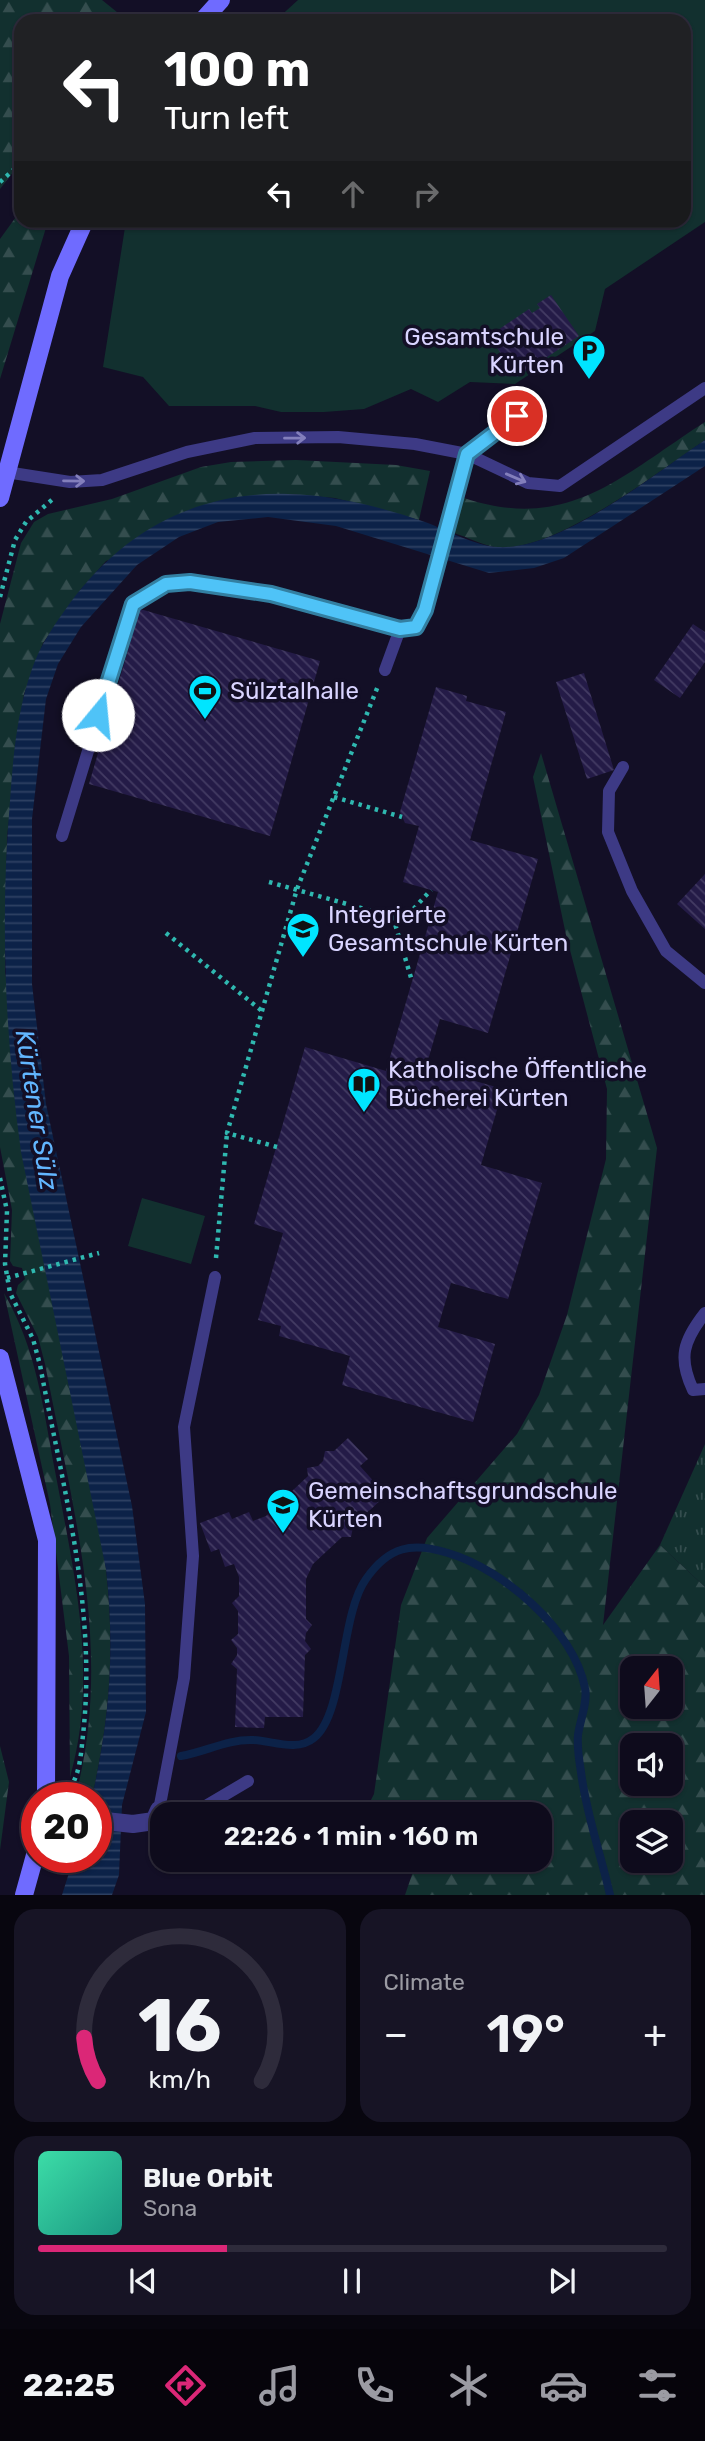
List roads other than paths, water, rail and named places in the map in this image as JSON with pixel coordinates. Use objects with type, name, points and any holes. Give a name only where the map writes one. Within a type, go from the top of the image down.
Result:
[{"type":"main road","points":[[208,14],[221,0]]},
{"type":"main road","points":[[0,498],[60,276],[81,228]]},
{"type":"main road","points":[[0,1358],[47,1540],[46,1782]]},
{"type":"main road","points":[[24,1895],[30,1873]]},
{"type":"street","points":[[112,1822],[132,1824],[150,1819]]},
{"type":"lane","points":[[6,472],[69,482],[102,480],[187,452],[255,438],[338,437],[415,444],[467,454],[528,483],[560,486],[705,388]]},
{"type":"lane","points":[[62,836],[133,604],[166,584],[218,585],[271,594],[400,629],[416,627],[425,610],[435,564],[467,454],[517,416]]},
{"type":"lane","points":[[385,670],[400,629]]},
{"type":"lane","points":[[623,767],[609,791],[608,832],[632,891],[666,951],[705,983]]},
{"type":"lane","points":[[162,1802],[184,1678],[193,1556],[184,1427],[215,1277]]},
{"type":"lane","points":[[705,1313],[692,1330],[684,1354],[683,1368],[694,1390],[705,1389]]},
{"type":"lane","points":[[211,1802],[248,1781]]},
{"type":"water","name":"Kürtener Sülz","points":[[705,440],[705,466],[564,558],[534,568],[489,573],[336,526],[268,517],[218,522],[179,537],[137,565],[81,627],[58,664],[46,699],[32,819],[32,984],[46,1104],[132,1506],[145,1604],[146,1712],[122,1805],[119,1875],[112,1895],[62,1895],[69,1873],[112,1873],[112,1782],[95,1782],[107,1711],[110,1628],[106,1569],[21,1152],[11,1065],[5,933],[7,845],[16,734],[35,660],[70,603],[114,555],[138,536],[193,508],[255,495],[323,497],[392,511],[480,544],[498,547],[523,545],[549,537],[606,508]]},
{"type":"waterway","points":[[181,1756],[244,1740],[293,1745],[314,1738],[332,1708],[351,1616],[366,1579],[383,1559],[402,1550],[423,1548],[448,1553],[469,1561],[513,1587],[551,1624],[567,1645],[578,1666],[586,1693],[578,1735],[580,1763],[586,1803],[610,1895]]},
{"type":"place","name":"Gesamtschule Kürten","points":[[589,381]]},
{"type":"place","name":"Sülztalhalle","points":[[205,721]]},
{"type":"place","name":"Integrierte Gesamtschule Kürten","points":[[303,959]]},
{"type":"place","name":"Katholische Öffentliche Bücherei Kürten","points":[[364,1114]]},
{"type":"place","name":"Gemeinschaftsgrundschule Kürten","points":[[283,1535]]}]
